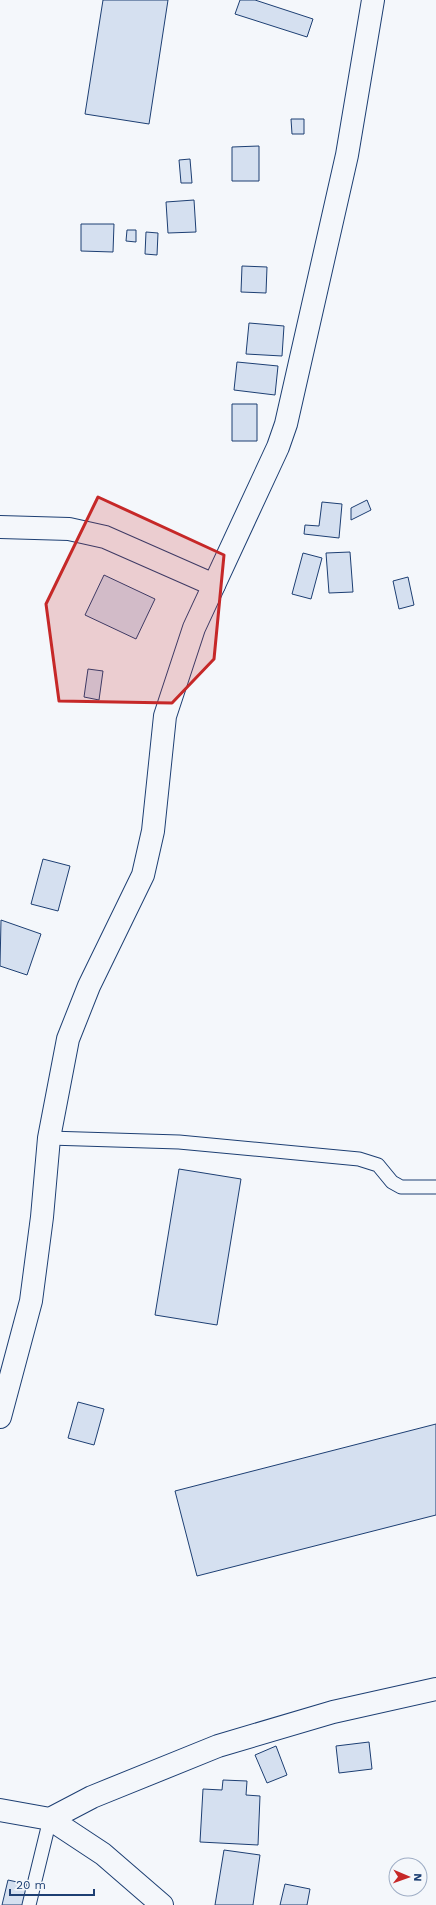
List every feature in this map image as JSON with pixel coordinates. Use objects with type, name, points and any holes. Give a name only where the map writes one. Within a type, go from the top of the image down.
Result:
[{"type":"street","points":[[0,1417],[31,1300],[42,1217],[49,1138],[68,1039],[89,986],[143,875],[154,831],[165,716],[194,628],[278,447],[286,424],[345,162],[373,0]]},
{"type":"street","points":[[0,527],[69,529],[105,537],[214,585]]},
{"type":"street","points":[[50,1819],[92,1797],[218,1746],[333,1712],[436,1688]]},
{"type":"street","points":[[0,1810],[50,1819],[103,1854],[162,1905]]},
{"type":"lane","points":[[49,1138],[179,1142],[359,1159],[378,1166],[392,1182],[401,1187],[436,1187]]},
{"type":"lane","points":[[29,1905],[50,1819]]},
{"type":"highlighted area","points":[[98,497],[224,555],[214,659],[172,703],[59,701],[46,604]]},
{"type":"building","points":[[103,0],[168,0],[149,124],[85,114]]},
{"type":"building","points":[[240,0],[255,0],[313,19],[307,37],[235,14]]},
{"type":"building","points":[[291,119],[304,119],[304,134],[292,134]]},
{"type":"building","points":[[259,146],[259,181],[232,181],[232,147]]},
{"type":"building","points":[[190,159],[192,183],[181,183],[179,160]]},
{"type":"building","points":[[194,200],[196,232],[168,233],[166,202]]},
{"type":"building","points":[[81,224],[114,224],[113,252],[81,251]]},
{"type":"building","points":[[127,230],[136,230],[136,242],[126,241]]},
{"type":"building","points":[[146,232],[158,233],[157,255],[145,254]]},
{"type":"building","points":[[242,266],[267,267],[266,293],[241,292]]},
{"type":"building","points":[[249,323],[284,326],[282,356],[246,354]]},
{"type":"building","points":[[237,362],[278,366],[275,395],[234,390]]},
{"type":"building","points":[[232,404],[257,404],[257,441],[232,441]]},
{"type":"building","points":[[367,500],[371,510],[351,520],[351,508]]},
{"type":"building","points":[[322,502],[342,504],[339,538],[304,534],[305,525],[319,526]]},
{"type":"building","points":[[350,552],[353,592],[329,593],[326,553]]},
{"type":"building","points":[[303,553],[322,558],[311,599],[292,594]]},
{"type":"building","points":[[104,575],[155,599],[136,639],[85,615]]},
{"type":"building","points":[[408,577],[414,605],[399,609],[393,581]]},
{"type":"building","points":[[88,669],[103,671],[99,700],[84,697]]},
{"type":"building","points":[[43,859],[70,866],[58,911],[31,904]]},
{"type":"building","points":[[1,920],[41,934],[27,975],[0,966]]},
{"type":"building","points":[[179,1169],[241,1179],[217,1325],[155,1315]]},
{"type":"building","points":[[78,1402],[104,1409],[94,1445],[68,1438]]},
{"type":"building","points":[[436,1424],[436,1515],[197,1576],[175,1491]]},
{"type":"building","points":[[369,1742],[372,1769],[339,1773],[336,1746]]},
{"type":"building","points":[[276,1746],[287,1775],[267,1783],[255,1755]]},
{"type":"building","points":[[223,1780],[247,1781],[246,1795],[260,1796],[258,1845],[200,1842],[203,1789],[222,1790]]},
{"type":"building","points":[[224,1850],[260,1855],[253,1905],[215,1905]]},
{"type":"building","points":[[8,1880],[31,1885],[27,1905],[2,1905]]},
{"type":"building","points":[[285,1884],[310,1889],[307,1905],[280,1905]]}]
